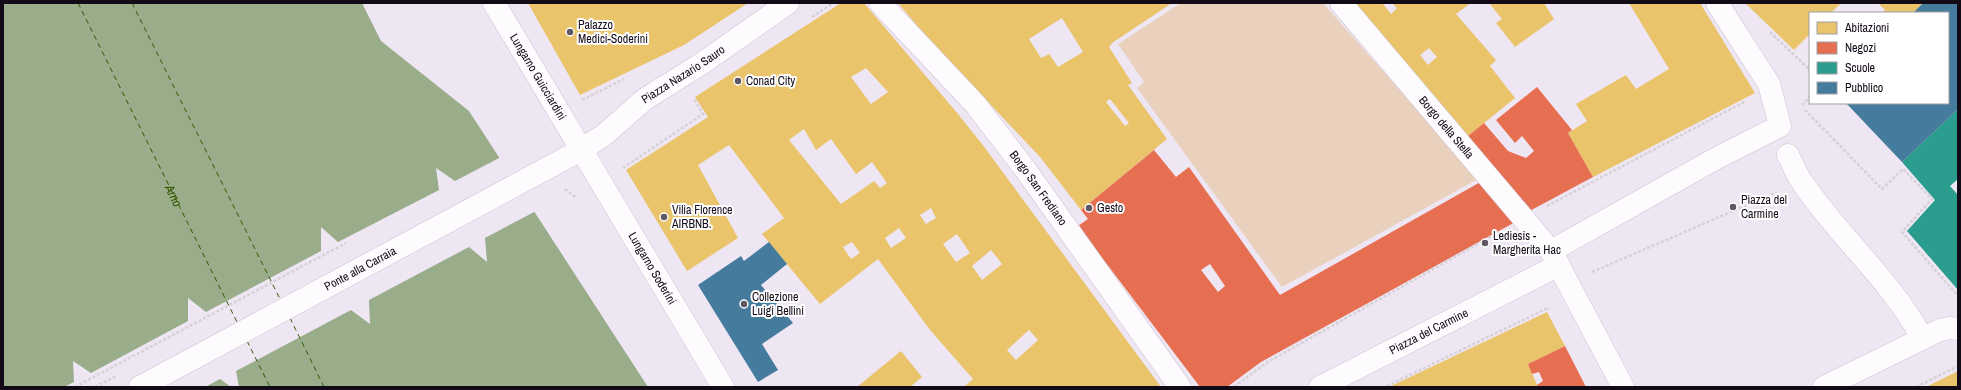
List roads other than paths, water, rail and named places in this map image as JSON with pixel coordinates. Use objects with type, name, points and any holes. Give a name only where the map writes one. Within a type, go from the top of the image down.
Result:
[{"type":"street","name":"Lungarno Guicciardini","points":[[494,3],[581,150]]},
{"type":"street","name":"Piazza Nazario Sauro","points":[[581,150],[604,135],[645,99],[701,64],[788,3]]},
{"type":"street","name":"Borgo San Frediano","points":[[880,3],[976,106],[1025,169],[1180,387]]},
{"type":"street","name":"Borgo della Stella","points":[[1341,3],[1524,218],[1555,258]]},
{"type":"street","name":"Piazza del Carmine","points":[[1320,387],[1555,258],[1715,159],[1780,126],[1774,100],[1767,82],[1716,3]]},
{"type":"street","name":"Ponte alla Carraia","points":[[140,387],[547,170],[581,150]]},
{"type":"street","name":"Lungarno Soderini","points":[[581,150],[723,387]]},
{"type":"street","points":[[1788,155],[1801,182],[1884,284],[1916,327],[1922,338]]},
{"type":"street","points":[[1555,258],[1623,387]]},
{"type":"street","points":[[1824,387],[1940,330],[1949,328],[1958,329]]},
{"type":"water","name":"Arno","points":[[3,3],[362,3],[381,41],[469,111],[648,387],[3,387]]},
{"type":"place","name":"Palazzo Medici-Soderini","points":[[570,32]]},
{"type":"place","name":"Conad City","points":[[738,81]]},
{"type":"place","name":"Piazza del Carmine","points":[[1733,207]]},
{"type":"place","name":"Gesto","points":[[1089,208]]},
{"type":"place","name":"Vilia Florence AIRBNB.","points":[[664,217]]},
{"type":"place","name":"Lediesis - Margherita Hac","points":[[1485,243]]},
{"type":"place","name":"Collezione Luigi Bellini","points":[[744,304]]}]
